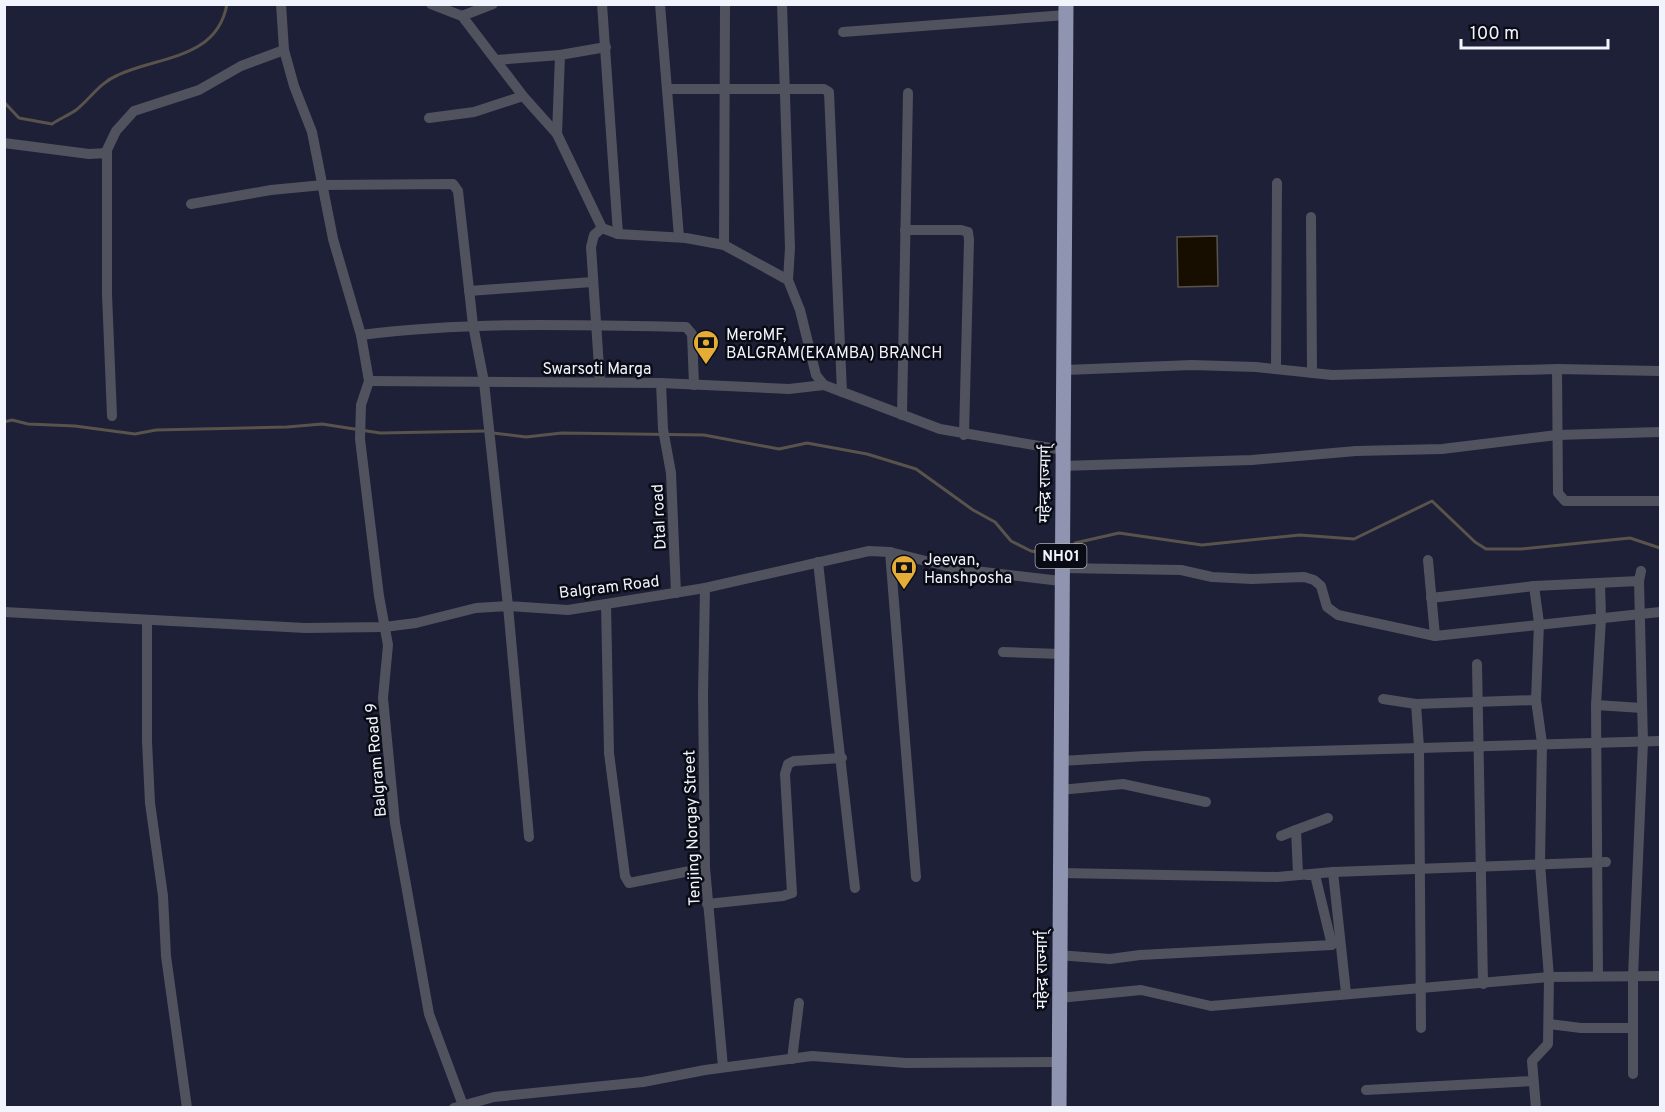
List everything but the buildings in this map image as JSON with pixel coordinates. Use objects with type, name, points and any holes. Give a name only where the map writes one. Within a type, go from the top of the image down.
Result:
[{"type":"highway","name":"महेन्द्र राज्मार्ग्","points":[[1059,1107],[1058,955],[1062,466],[1065,370],[1066,10]]},
{"type":"street","name":"Balgram Road 9","points":[[281,4],[284,50],[294,86],[312,132],[333,239],[361,336],[369,381],[363,396],[360,439],[388,645],[383,698],[395,823],[413,937],[429,1014],[460,1107]]},
{"type":"street","points":[[431,4],[462,16],[524,96],[557,134],[602,228],[618,234],[679,237],[724,245],[788,280]]},
{"type":"street","points":[[462,16],[494,4]]},
{"type":"street","points":[[602,4],[618,234]]},
{"type":"street","points":[[660,4],[679,237]]},
{"type":"street","points":[[724,245],[725,4]]},
{"type":"street","points":[[782,4],[790,248],[788,280],[800,310],[816,375],[824,385],[902,415],[964,435],[1063,450]]},
{"type":"street","points":[[843,32],[1066,10]]},
{"type":"street","points":[[496,60],[560,55],[606,47]]},
{"type":"street","points":[[112,416],[107,294],[109,184],[105,154],[116,131],[134,111],[199,90],[241,66],[284,50]]},
{"type":"street","points":[[557,134],[560,55]]},
{"type":"street","points":[[667,89],[785,91],[824,89],[829,92],[842,392]]},
{"type":"street","points":[[902,415],[908,93]]},
{"type":"street","points":[[429,118],[474,112],[524,96]]},
{"type":"street","points":[[4,143],[105,154]]},
{"type":"street","points":[[191,204],[271,190],[323,185],[446,182],[453,184],[458,191],[473,325],[484,382],[508,606],[529,837]]},
{"type":"street","points":[[1276,369],[1277,183]]},
{"type":"street","points":[[1311,217],[1312,373]]},
{"type":"street","points":[[600,382],[591,247],[594,235],[602,228]]},
{"type":"street","points":[[905,230],[968,232],[964,435]]},
{"type":"street","points":[[469,291],[592,282]]},
{"type":"street","points":[[361,336],[423,327],[473,325],[686,327],[690,330],[694,385]]},
{"type":"street","points":[[1065,370],[1192,365],[1352,375],[1557,369],[1660,371]]},
{"type":"street","points":[[1557,369],[1558,493],[1560,498],[1565,501],[1660,501]]},
{"type":"street","name":"Swarsoti Marga","points":[[369,381],[661,383],[789,389],[824,385]]},
{"type":"street","name":"Dtal road","points":[[661,383],[664,435],[670,473],[676,592]]},
{"type":"street","points":[[1062,466],[1207,462],[1356,451],[1442,448],[1557,435],[1660,432]]},
{"type":"street","name":"Balgram Road","points":[[4,612],[305,628],[384,627],[416,623],[476,608],[508,606],[568,610],[705,588],[869,551],[890,552],[958,569],[1061,575],[1181,570],[1212,577],[1242,579],[1304,577],[1314,580],[1321,586],[1327,607],[1338,615],[1435,636],[1539,623],[1641,616],[1660,612]]},
{"type":"street","points":[[890,552],[916,877]]},
{"type":"street","points":[[1428,560],[1435,636]]},
{"type":"street","points":[[818,562],[855,888]]},
{"type":"street","points":[[1431,598],[1534,586],[1600,583],[1640,576],[1644,742],[1633,976],[1633,1074]]},
{"type":"street","points":[[1598,976],[1602,862],[1596,705],[1601,618],[1600,583]]},
{"type":"street","points":[[1534,586],[1539,623],[1536,700],[1542,743],[1540,864],[1549,977],[1548,1044],[1532,1061],[1536,1107]]},
{"type":"street","name":"Tenjing Norgay Street","points":[[705,588],[703,695],[705,868],[723,1068]]},
{"type":"street","points":[[606,604],[609,753],[625,876],[629,883],[705,868]]},
{"type":"street","points":[[147,620],[147,741],[150,803],[163,896],[166,956],[186,1107]]},
{"type":"street","points":[[1003,652],[1061,654]]},
{"type":"street","points":[[1477,664],[1483,984]]},
{"type":"street","points":[[1383,699],[1416,704],[1536,700]]},
{"type":"street","points":[[1416,704],[1419,747],[1421,1028]]},
{"type":"street","points":[[1596,705],[1642,708]]},
{"type":"street","points":[[1061,761],[1419,747],[1660,741]]},
{"type":"street","points":[[707,904],[783,896],[792,893],[794,882],[785,774],[788,765],[794,761],[842,758]]},
{"type":"street","points":[[1060,790],[1123,784],[1206,802]]},
{"type":"street","points":[[1281,836],[1328,818]]},
{"type":"street","points":[[1296,830],[1298,874]]},
{"type":"street","points":[[1277,877],[1333,872],[1602,862]]},
{"type":"street","points":[[1333,872],[1346,993]]},
{"type":"street","points":[[1058,955],[1110,959],[1140,955],[1332,945],[1315,875],[1277,877],[1060,873]]},
{"type":"street","points":[[1059,998],[1141,990],[1211,1006],[1549,977],[1660,976]]},
{"type":"street","points":[[792,1059],[799,1003]]},
{"type":"street","points":[[1549,1024],[1581,1028],[1633,1028]]},
{"type":"street","points":[[460,1107],[494,1097],[643,1083],[723,1068],[812,1056],[906,1063],[1059,1062]]},
{"type":"street","points":[[1366,1090],[1533,1081]]},
{"type":"shaded area","points":[[1217,236],[1218,286],[1178,287],[1177,237]]},
{"type":"waterway","points":[[4,102],[19,118],[52,124],[76,110],[111,78],[199,46],[211,36],[221,22],[227,4]]},
{"type":"waterway","points":[[4,422],[12,420],[28,424],[75,426],[135,434],[156,430],[322,424],[380,433],[486,431]]},
{"type":"waterway","points":[[493,433],[526,437],[562,433],[704,435],[779,449],[807,443],[867,454],[916,469],[973,510],[995,522],[1011,541],[1031,551],[1048,554]]},
{"type":"waterway","points":[[1075,543],[1119,533],[1202,545],[1300,535],[1354,539],[1432,501],[1475,542],[1486,549],[1521,549],[1630,538],[1660,548]]},
{"type":"place","name":"MeroMF, BALGRAM(EKAMBA) BRANCH","points":[[706,366]]},
{"type":"place","name":"Jeevan, Hanshposha","points":[[904,591]]}]
